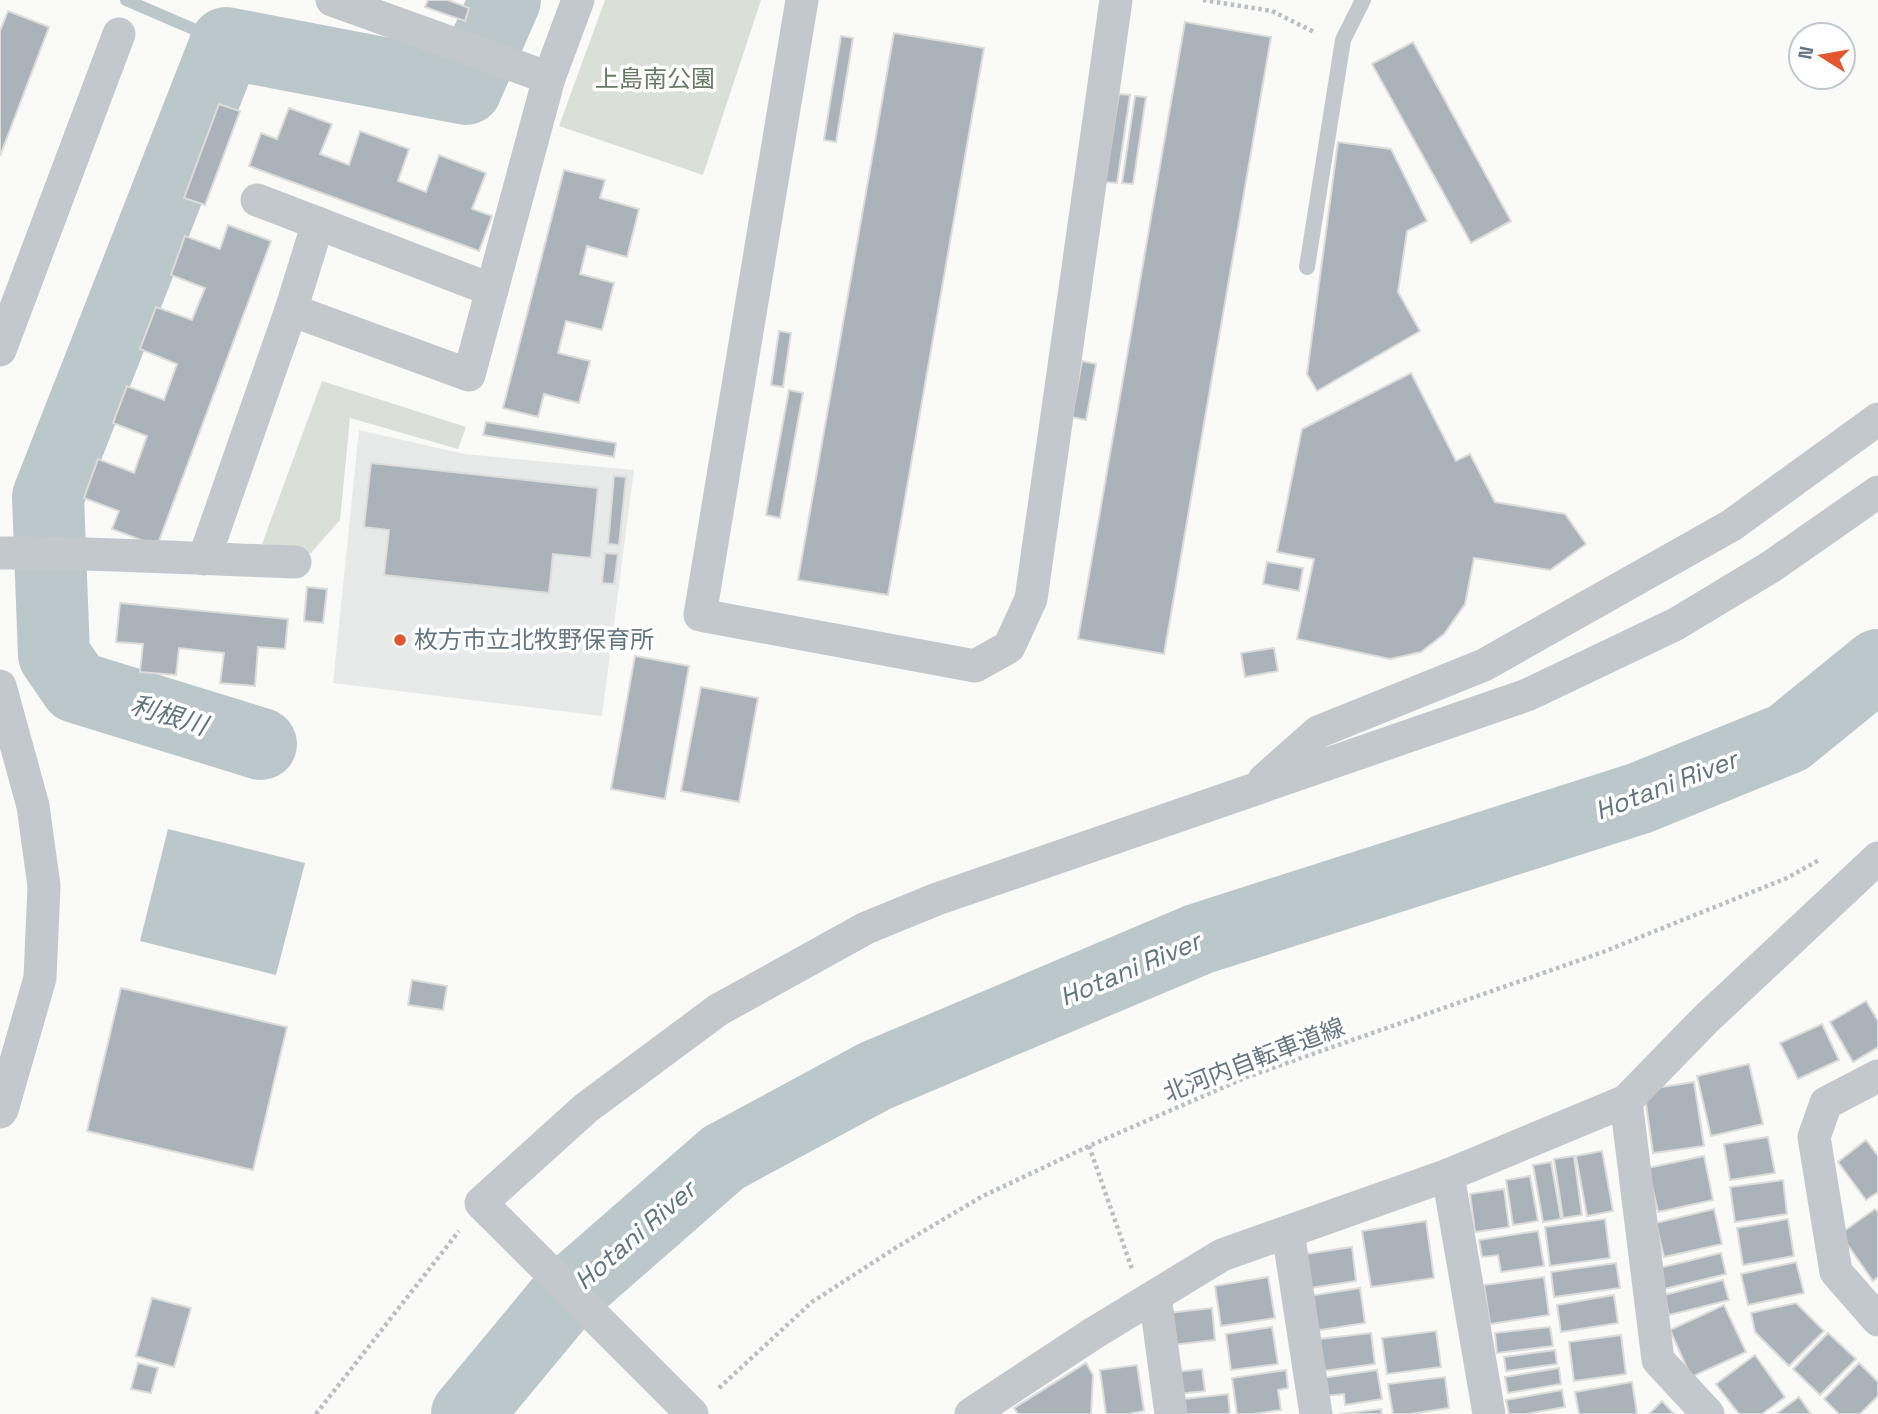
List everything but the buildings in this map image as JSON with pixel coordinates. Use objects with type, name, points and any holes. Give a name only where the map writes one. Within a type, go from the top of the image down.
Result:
[{"type":"street","points":[[332,0],[370,6],[549,78]]},
{"type":"street","points":[[291,310],[469,375],[549,78],[578,0]]},
{"type":"street","points":[[802,0],[700,615],[975,666],[1009,647],[1031,599],[1116,0]]},
{"type":"street","points":[[0,350],[119,34]]},
{"type":"street","points":[[257,200],[492,290]]},
{"type":"street","points":[[204,559],[291,310],[318,223]]},
{"type":"street","points":[[1251,790],[1318,732],[1485,665],[1732,525],[1878,419]]},
{"type":"street","points":[[692,1414],[481,1203],[586,1108],[718,1010],[866,928],[937,899],[1527,695],[1676,624],[1772,566],[1878,492]]},
{"type":"street","points":[[0,553],[63,552],[295,562]]},
{"type":"street","points":[[0,686],[33,806],[44,887],[40,978],[0,1112]]},
{"type":"street","points":[[971,1414],[1094,1333],[1222,1255],[1447,1175],[1626,1101],[1706,1019],[1878,858]]},
{"type":"street","points":[[1876,1313],[1836,1272],[1814,1137],[1826,1103],[1878,1076]]},
{"type":"street","points":[[1626,1101],[1658,1360],[1708,1414]]},
{"type":"street","points":[[1447,1175],[1489,1414]]},
{"type":"street","points":[[1288,1232],[1316,1414]]},
{"type":"street","points":[[1149,1299],[1171,1414]]},
{"type":"lane","points":[[1307,267],[1343,40],[1363,0]]},
{"type":"path","points":[[1203,0],[1272,11],[1315,32],[1343,40]]},
{"type":"path","name":"北河内自転車道線","points":[[692,1414],[812,1302],[981,1197],[1247,1077],[1603,952],[1787,878],[1821,858]]},
{"type":"path","points":[[1089,1146],[1149,1299]]},
{"type":"path","points":[[317,1414],[481,1203]]},
{"type":"shaded area","points":[[359,430],[464,454],[634,470],[602,716],[333,683]]},
{"type":"shaded area","points":[[168,829],[305,863],[276,975],[140,941]]},
{"type":"green space","name":"上島南公園","points":[[605,0],[761,0],[703,175],[559,126]]},
{"type":"green space","points":[[322,381],[466,427],[458,449],[350,418],[340,520],[310,554],[262,544]]},
{"type":"waterway","points":[[126,0],[226,43]]},
{"type":"waterway","name":"利根川","points":[[261,744],[76,687],[54,655],[48,497],[226,43],[466,89],[505,0]]},
{"type":"waterway","name":"Hotani River","points":[[467,1414],[565,1296],[723,1158],[875,1076],[1199,939],[1640,798],[1788,738],[1878,665]]},
{"type":"place","name":"枚方市立北牧野保育所","points":[[400,640]]}]
